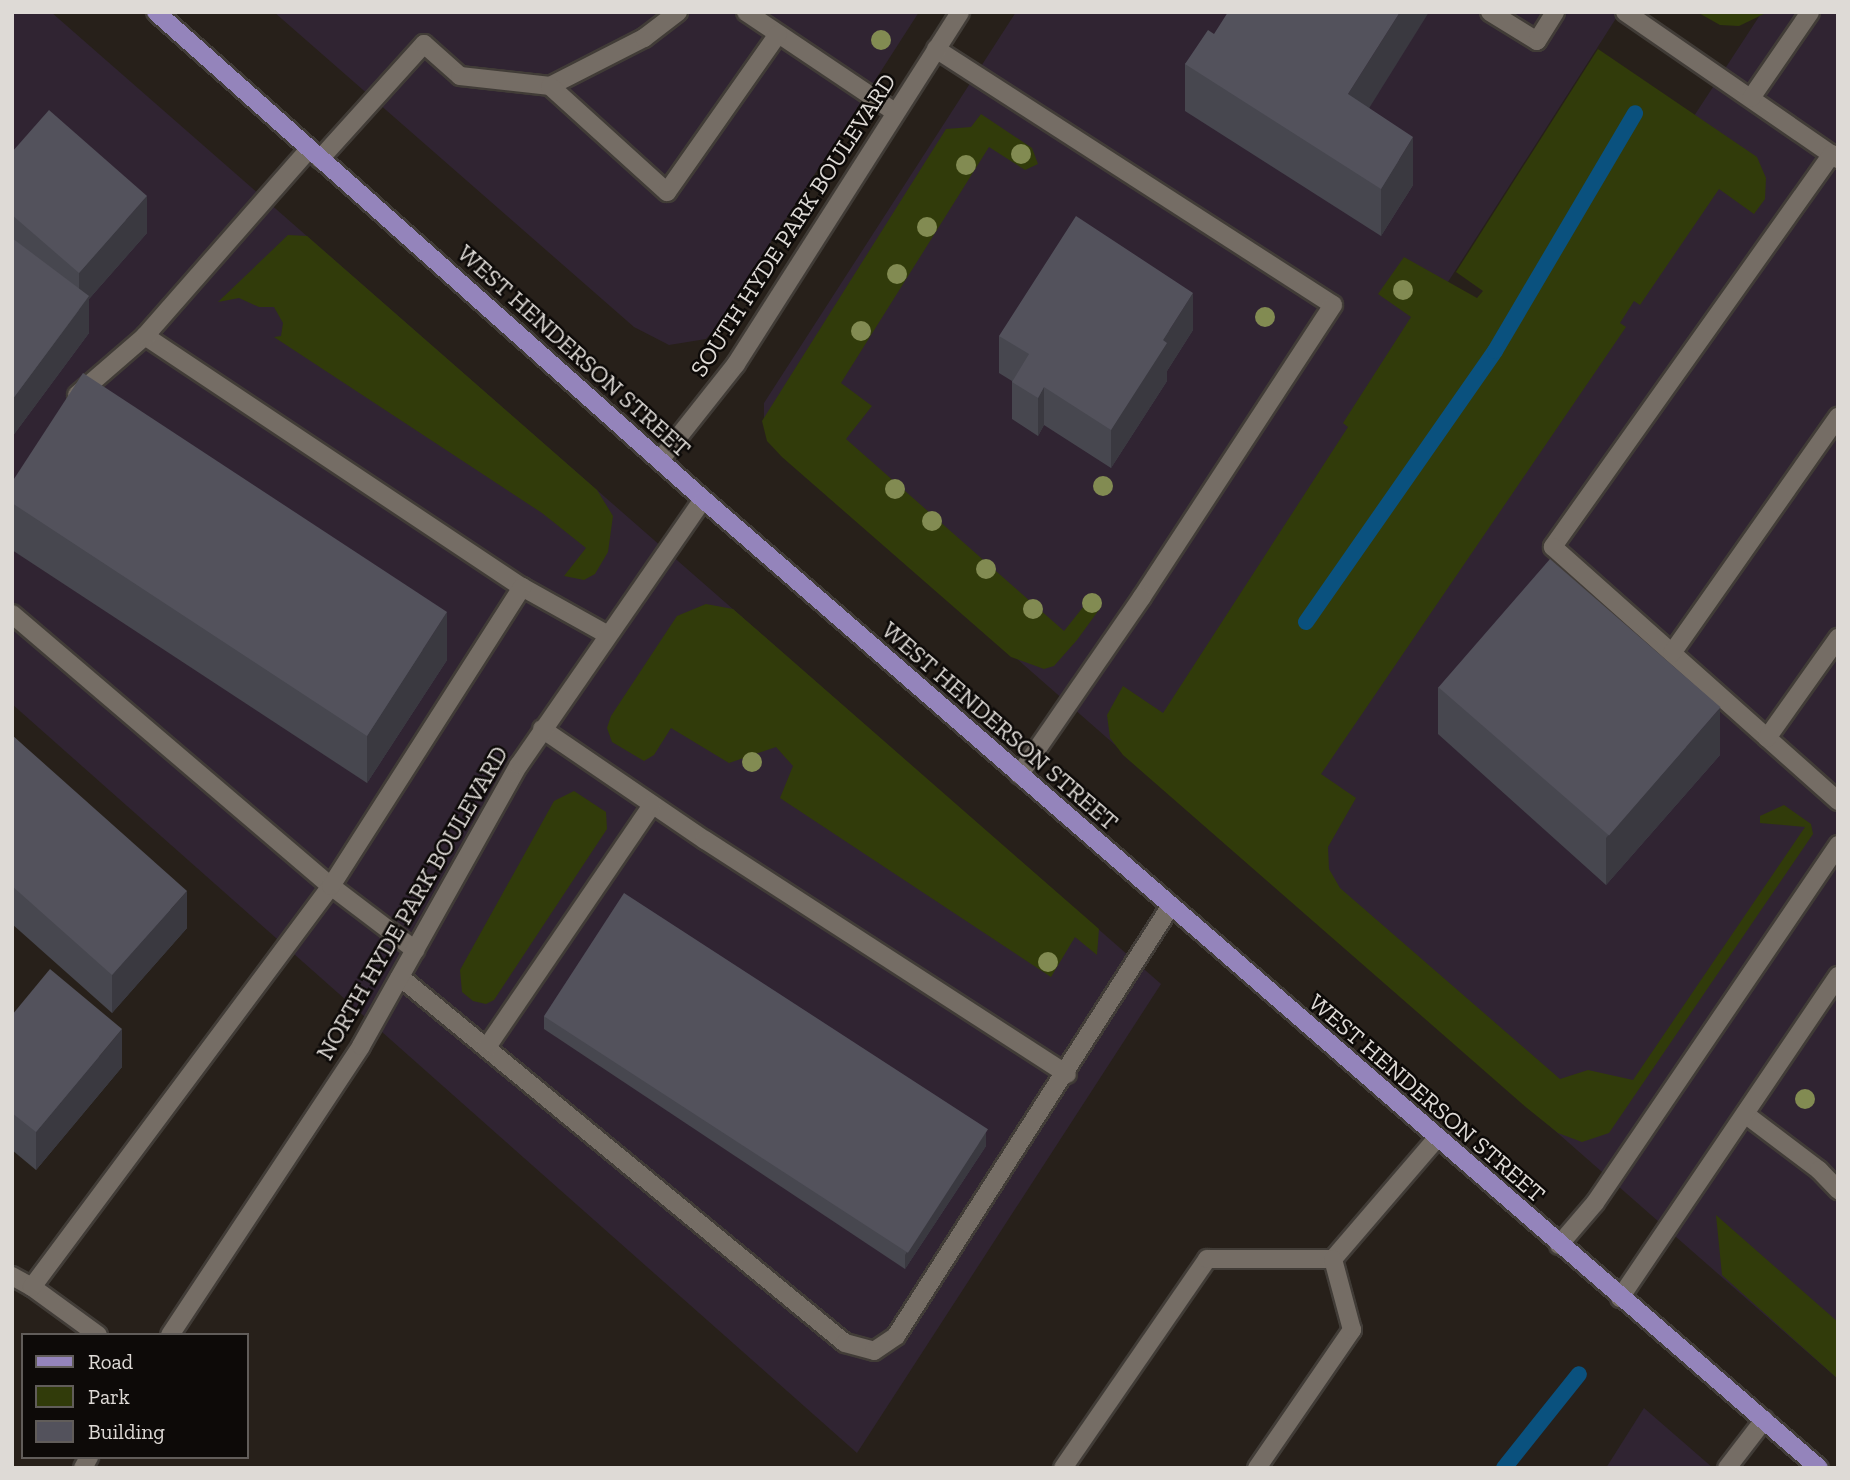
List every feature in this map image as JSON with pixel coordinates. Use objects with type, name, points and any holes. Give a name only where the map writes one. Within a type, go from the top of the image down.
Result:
[{"type":"main road","name":"WEST HENDERSON STREET","points":[[156,12],[703,499],[1819,1468]]},
{"type":"street","points":[[67,411],[80,389],[145,336],[315,154],[424,44],[460,76],[550,86],[644,38],[678,12]]},
{"type":"street","points":[[746,12],[895,112]]},
{"type":"street","name":"SOUTH HYDE PARK BOULEVARD","points":[[660,460],[736,365],[960,12]]},
{"type":"street","points":[[1490,12],[1537,41],[1555,12]]},
{"type":"street","points":[[1625,12],[1835,156],[1553,547],[1838,801]]},
{"type":"street","points":[[1751,99],[1810,12]]},
{"type":"street","points":[[550,86],[667,192],[778,34]]},
{"type":"street","points":[[936,49],[1333,305],[1142,597],[1019,775]]},
{"type":"street","points":[[145,336],[522,587],[606,634]]},
{"type":"street","points":[[1672,653],[1838,417]]},
{"type":"street","name":"NORTH HYDE PARK BOULEVARD","points":[[171,1333],[361,1046],[542,729],[703,499]]},
{"type":"street","points":[[32,1287],[331,886],[522,587]]},
{"type":"street","points":[[12,614],[331,886],[415,950]]},
{"type":"street","points":[[1767,738],[1838,638]]},
{"type":"street","points":[[542,729],[652,805],[1067,1074]]},
{"type":"street","points":[[487,1047],[652,805]]},
{"type":"street","points":[[1559,1245],[1595,1203],[1838,845]]},
{"type":"street","points":[[400,977],[845,1343],[874,1351],[896,1336],[1067,1074],[1170,907]]},
{"type":"street","points":[[1620,1297],[1838,976]]},
{"type":"street","points":[[1745,1114],[1819,1170],[1838,1190]]},
{"type":"street","points":[[1063,1468],[1207,1259],[1333,1259],[1437,1139]]},
{"type":"street","points":[[1256,1468],[1352,1330],[1333,1259]]},
{"type":"street","points":[[12,1276],[32,1287],[95,1333]]},
{"type":"street","points":[[1727,1468],[1764,1420]]},
{"type":"shaded area","points":[[12,12],[51,12],[1161,984],[857,1453],[12,704]]},
{"type":"shaded area","points":[[274,12],[919,12],[715,329],[706,339],[669,345],[634,327]]},
{"type":"shaded area","points":[[1016,12],[1620,12],[1448,282],[1545,344],[1762,12],[1838,12],[1838,1379],[773,445],[764,425],[764,403]]},
{"type":"shaded area","points":[[1644,1408],[1713,1468],[1606,1468]]},
{"type":"green space","points":[[1697,12],[1768,12],[1739,26],[1720,25]]},
{"type":"green space","points":[[1598,49],[1757,157],[1766,178],[1765,199],[1754,214],[1719,189],[1640,305],[1634,301],[1620,323],[1626,327],[1321,774],[1356,798],[1328,847],[1329,869],[1340,888],[1560,1079],[1588,1070],[1633,1080],[1805,827],[1760,823],[1760,816],[1784,805],[1811,824],[1813,834],[1609,1133],[1582,1142],[1558,1133],[1527,1108],[1123,755],[1110,738],[1107,715],[1123,686],[1163,713],[1348,427],[1343,423],[1411,317],[1378,294],[1404,257],[1477,298],[1483,291],[1456,272]]},
{"type":"green space","points":[[981,114],[1032,148],[1038,164],[1025,170],[989,147],[841,383],[872,406],[846,439],[1064,631],[1088,601],[1097,598],[1101,607],[1077,640],[1054,666],[1044,669],[1011,657],[782,457],[767,441],[762,421],[946,129],[971,127]]},
{"type":"green space","points":[[288,235],[307,236],[597,490],[613,516],[608,552],[595,574],[584,580],[564,576],[586,548],[542,513],[274,337],[281,336],[283,323],[274,307],[259,307],[239,298],[218,302]]},
{"type":"green space","points":[[706,604],[733,609],[1099,929],[1097,955],[1075,937],[1051,977],[780,798],[793,766],[776,747],[729,763],[671,728],[654,755],[644,761],[612,742],[607,728],[611,716],[677,616]]},
{"type":"green space","points":[[574,791],[606,812],[607,829],[494,1000],[486,1004],[473,1001],[462,992],[460,970],[554,801]]},
{"type":"green space","points":[[1716,1215],[1838,1322],[1838,1379],[1722,1275]]},
{"type":"building","points":[[1228,12],[1400,12],[1348,94],[1413,137],[1381,189],[1185,64],[1208,30],[1214,34]]},
{"type":"building","points":[[49,110],[147,196],[79,273],[12,215],[12,152]]},
{"type":"building","points":[[1076,216],[1193,293],[1163,340],[1167,343],[1111,430],[1044,387],[1038,398],[1012,382],[1029,354],[999,336]]},
{"type":"building","points":[[12,238],[89,296],[12,400]]},
{"type":"building","points":[[83,373],[447,612],[367,736],[12,503],[12,482]]},
{"type":"building","points":[[1550,559],[1721,707],[1609,836],[1438,687]]},
{"type":"building","points":[[12,735],[187,891],[112,975],[12,886]]},
{"type":"building","points":[[624,893],[988,1129],[908,1253],[544,1016]]},
{"type":"building","points":[[50,969],[122,1029],[36,1132],[12,1113],[12,1015]]},
{"type":"waterway","points":[[1306,622],[1495,351],[1635,113]]},
{"type":"waterway","points":[[1504,1468],[1579,1374]]}]
